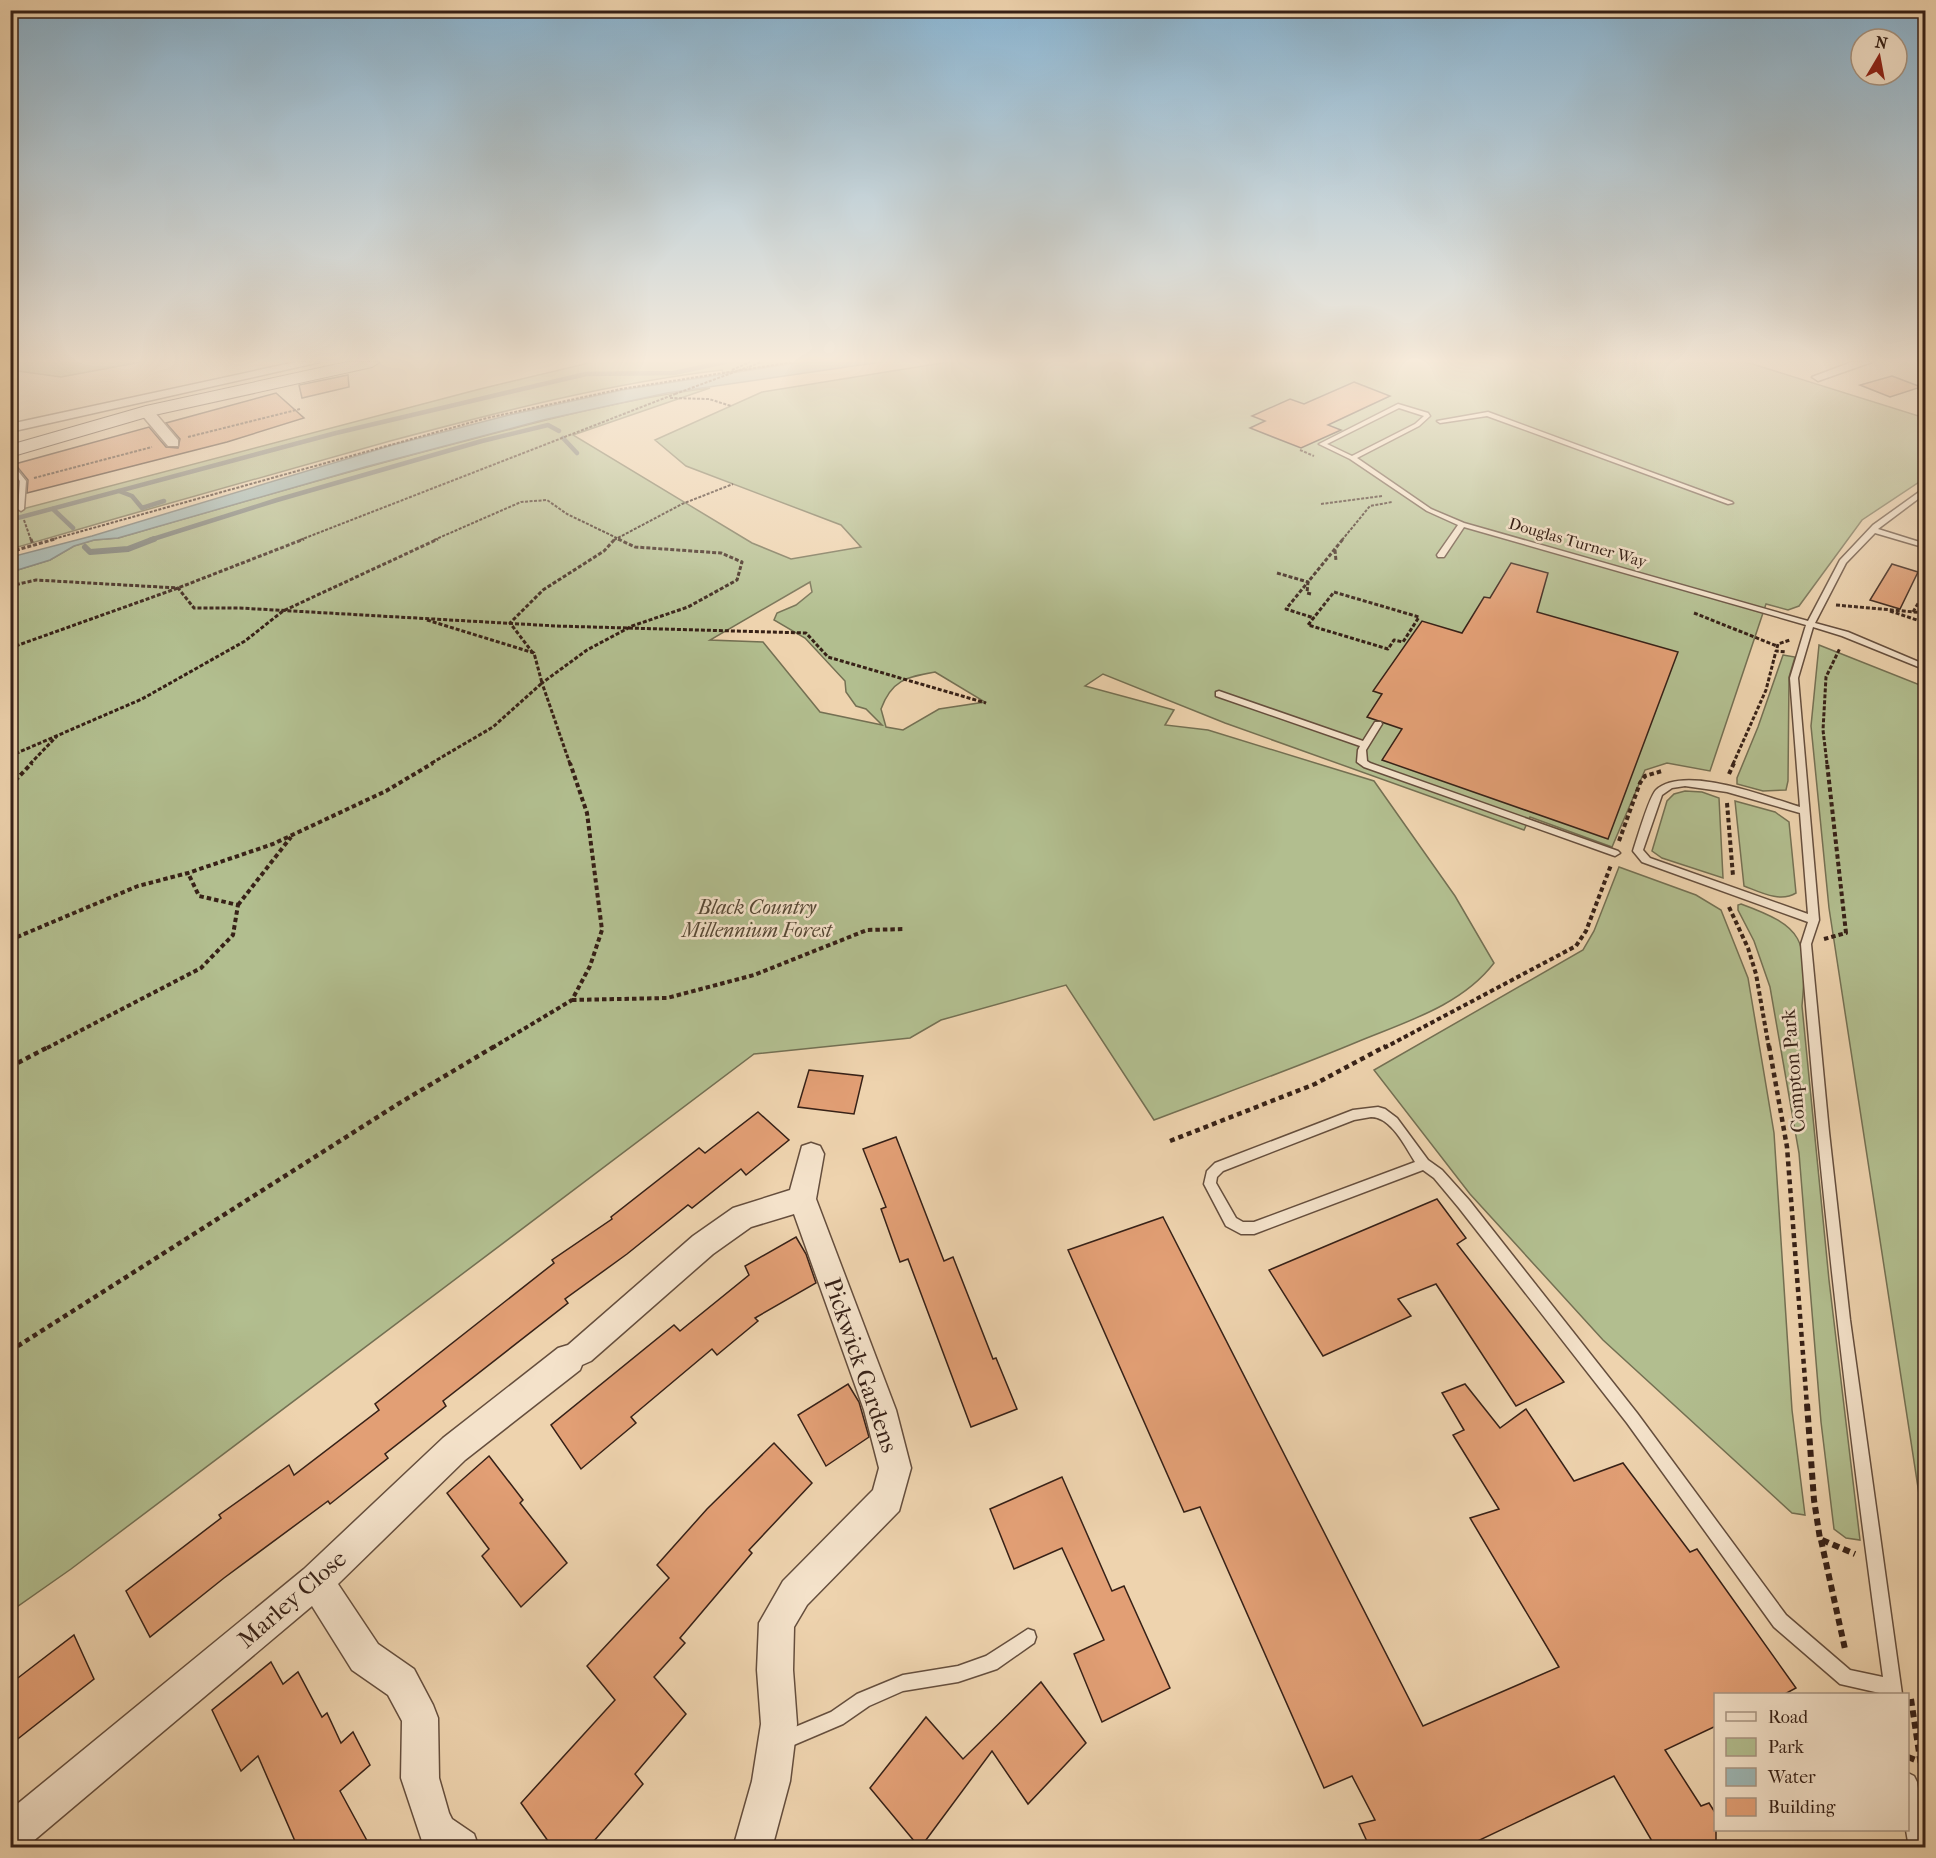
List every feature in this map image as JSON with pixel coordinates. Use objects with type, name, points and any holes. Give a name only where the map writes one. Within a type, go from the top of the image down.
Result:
[{"type":"street","points":[[802,1199],[811,1154]]},
{"type":"street","name":"Marley Close","points":[[10,1835],[316,1581],[454,1449],[575,1355],[703,1245],[742,1217],[802,1199]]},
{"type":"street","name":"Pickwick Gardens","points":[[752,1848],[771,1781],[777,1743],[779,1724],[775,1670],[777,1623],[795,1593],[887,1499],[896,1468],[880,1410],[802,1199]]},
{"type":"street","points":[[316,1581],[365,1657],[401,1682],[420,1718],[420,1778],[429,1813],[438,1833],[460,1848]]},
{"type":"lane","points":[[13,449],[23,481],[21,509]]},
{"type":"lane","name":"Douglas Turner Way","points":[[1332,449],[1352,458],[1429,510],[1462,524],[1845,634],[1926,668]]},
{"type":"lane","points":[[1352,458],[1370,449]]},
{"type":"lane","points":[[1589,449],[1730,503]]},
{"type":"lane","name":"Compton Park","points":[[1893,1691],[1873,1562],[1818,1114],[1806,944],[1814,920],[1803,811],[1794,678],[1810,625],[1843,562],[1873,530],[1926,489]]},
{"type":"lane","points":[[1441,555],[1462,524]]},
{"type":"lane","points":[[1873,530],[1926,546]]},
{"type":"lane","points":[[1219,694],[1365,745]]},
{"type":"lane","points":[[1378,724],[1361,756],[1367,765],[1615,853]]},
{"type":"lane","points":[[1803,811],[1695,782],[1672,784],[1662,788],[1658,793],[1638,851],[1646,860],[1814,920]]},
{"type":"lane","points":[[1424,1164],[1254,1228],[1241,1228],[1231,1222],[1210,1184],[1211,1175],[1219,1167],[1353,1115],[1369,1112],[1381,1113],[1390,1118],[1424,1164],[1438,1174],[1464,1204],[1625,1408],[1780,1621],[1846,1678],[1893,1691]]},
{"type":"lane","points":[[777,1743],[837,1718],[863,1700],[903,1683],[958,1674],[991,1663],[1028,1637]]},
{"type":"lane","points":[[1909,1789],[1918,1848]]},
{"type":"path","points":[[10,552],[374,449]]},
{"type":"path","points":[[10,648],[178,588],[534,449]]},
{"type":"path","points":[[510,623],[543,590],[604,551],[617,537],[682,504],[733,484]]},
{"type":"path","points":[[1321,504],[1386,495]]},
{"type":"path","points":[[10,756],[142,699],[245,642],[283,611],[385,562],[521,502],[547,500],[567,514],[636,547],[721,554],[742,562],[737,580],[688,607],[632,626],[587,650],[542,683],[493,727],[386,791],[292,836],[188,873],[138,886],[10,938]]},
{"type":"path","points":[[1314,618],[1287,609],[1370,506],[1393,502]]},
{"type":"path","points":[[24,521],[33,545]]},
{"type":"path","points":[[1335,549],[1334,561],[1336,561]]},
{"type":"path","points":[[1277,573],[1308,582]]},
{"type":"path","points":[[10,586],[36,580],[178,588],[194,608],[510,623],[717,628],[806,633],[828,657],[986,703]]},
{"type":"path","points":[[1308,582],[1307,593],[1311,594]]},
{"type":"path","points":[[1912,612],[1926,590]]},
{"type":"path","points":[[1334,592],[1419,617],[1403,642],[1394,640],[1388,650],[1308,625],[1314,618],[1334,592]]},
{"type":"path","points":[[1820,604],[1926,613]]},
{"type":"path","points":[[1883,609],[1926,623]]},
{"type":"path","points":[[1694,613],[1777,646]]},
{"type":"path","points":[[421,618],[534,653]]},
{"type":"path","points":[[510,623],[534,653],[542,683],[587,813],[602,930],[590,966],[572,1000]]},
{"type":"path","points":[[1806,944],[1846,933],[1823,730],[1826,677],[1838,650],[1846,641],[1810,625]]},
{"type":"path","points":[[1730,772],[1766,690],[1776,651],[1802,652]]},
{"type":"path","points":[[10,786],[58,734]]},
{"type":"path","points":[[1727,798],[1734,880]]},
{"type":"path","points":[[10,1067],[201,968],[233,935],[238,905],[292,836]]},
{"type":"path","points":[[1170,1141],[1315,1084],[1576,946],[1586,931],[1615,853]]},
{"type":"path","points":[[188,873],[199,896],[238,905]]},
{"type":"path","points":[[1729,906],[1748,948],[1756,974],[1787,1147],[1814,1500],[1820,1539],[1852,1679]]},
{"type":"path","points":[[10,1351],[398,1104],[572,1000],[667,998],[753,975],[867,930],[905,929]]},
{"type":"path","points":[[1820,1539],[1873,1562]]},
{"type":"green space","points":[[252,449],[362,449],[11,549],[11,512]]},
{"type":"green space","name":"Black Country Millennium Forest","points":[[434,449],[596,449],[752,543],[791,559],[861,547],[841,525],[686,466],[665,449],[1925,449],[1925,478],[1862,520],[1799,606],[1788,610],[1766,604],[1710,771],[1667,763],[1645,770],[1612,847],[1530,817],[1524,830],[1225,723],[1103,674],[1085,686],[1174,710],[1165,725],[1208,730],[1374,781],[1455,896],[1494,963],[1465,991],[1431,1011],[1307,1062],[1154,1120],[1066,985],[941,1020],[910,1038],[754,1054],[71,1569],[11,1611],[11,572],[50,560],[74,546],[94,540],[118,538]],"holes":[[[810,582],[812,592],[796,605],[777,613],[774,620],[805,638],[845,681],[846,692],[856,706],[866,709],[882,725],[820,712],[763,642],[710,640]],[[935,672],[985,702],[939,709],[903,730],[886,727],[881,709],[885,699],[896,685],[909,678]]]},
{"type":"green space","points":[[1819,645],[1925,687],[1925,1533],[1829,908],[1811,726]]},
{"type":"green space","points":[[1783,655],[1795,657],[1789,677],[1788,781],[1786,790],[1763,791],[1737,784],[1737,778],[1758,727]]},
{"type":"green space","points":[[1685,791],[1702,792],[1719,798],[1723,878],[1662,858],[1652,851],[1667,801],[1674,794]]},
{"type":"green space","points":[[1735,801],[1775,812],[1789,822],[1796,893],[1777,897],[1744,886]]},
{"type":"green space","points":[[1619,867],[1696,895],[1721,910],[1748,978],[1774,1133],[1792,1410],[1805,1515],[1792,1513],[1603,1340],[1470,1194],[1374,1070],[1583,950],[1594,931]]},
{"type":"green space","points":[[1741,904],[1778,920],[1790,929],[1802,950],[1804,983],[1802,1006],[1829,1280],[1860,1540],[1846,1538],[1834,1529],[1821,1422],[1799,1153],[1770,987],[1754,941],[1738,910],[1738,905]]},
{"type":"water","points":[[381,449],[434,449],[118,538],[94,540],[74,546],[50,560],[11,572],[11,557],[92,536]]},
{"type":"building","points":[[70,449],[201,449],[27,493],[28,480],[15,464]]},
{"type":"building","points":[[1511,563],[1548,573],[1537,612],[1678,652],[1608,839],[1382,760],[1402,729],[1367,717],[1382,694],[1373,691],[1422,621],[1462,633],[1484,597],[1490,598]]},
{"type":"building","points":[[1892,564],[1918,572],[1900,609],[1870,600]]},
{"type":"building","points":[[809,1070],[863,1076],[854,1114],[798,1107]]},
{"type":"building","points":[[758,1112],[789,1140],[746,1175],[741,1169],[692,1208],[688,1205],[627,1254],[565,1299],[568,1303],[443,1401],[446,1406],[385,1454],[388,1458],[330,1504],[328,1501],[224,1578],[150,1637],[126,1591],[221,1518],[219,1515],[289,1465],[294,1475],[379,1410],[375,1404],[554,1263],[552,1260],[612,1219],[611,1217],[699,1148],[705,1153]]},
{"type":"building","points":[[896,1137],[944,1261],[953,1257],[993,1359],[996,1358],[1017,1409],[971,1427],[908,1259],[900,1262],[881,1209],[886,1207],[863,1149]]},
{"type":"building","points":[[1437,1199],[1466,1238],[1457,1244],[1564,1382],[1516,1406],[1436,1284],[1398,1299],[1411,1316],[1323,1356],[1269,1270]]},
{"type":"building","points":[[1163,1217],[1423,1726],[1559,1667],[1470,1518],[1499,1509],[1453,1435],[1464,1430],[1442,1393],[1465,1384],[1500,1428],[1526,1409],[1574,1481],[1623,1463],[1690,1552],[1697,1549],[1796,1688],[1787,1693],[1714,1693],[1714,1727],[1665,1750],[1701,1806],[1709,1803],[1714,1811],[1716,1848],[1656,1848],[1614,1776],[1463,1848],[1370,1848],[1359,1824],[1375,1820],[1352,1776],[1324,1788],[1200,1507],[1184,1512],[1068,1250]]},
{"type":"building","points":[[796,1237],[806,1254],[816,1283],[755,1318],[758,1321],[717,1355],[712,1349],[631,1417],[636,1423],[581,1469],[551,1425],[674,1325],[680,1331],[749,1275],[745,1266]]},
{"type":"building","points":[[848,1384],[859,1402],[869,1437],[826,1466],[798,1415]]},
{"type":"building","points":[[774,1443],[812,1483],[749,1550],[752,1553],[680,1638],[685,1643],[654,1677],[686,1714],[635,1774],[643,1784],[588,1848],[553,1848],[521,1803],[615,1700],[587,1666],[669,1578],[657,1565],[707,1509]]},
{"type":"building","points":[[489,1456],[523,1500],[520,1503],[567,1563],[521,1607],[482,1556],[489,1549],[447,1493]]},
{"type":"building","points":[[1062,1477],[1112,1591],[1124,1586],[1170,1688],[1102,1722],[1074,1654],[1104,1640],[1062,1548],[1014,1569],[990,1509]]},
{"type":"building","points":[[74,1635],[94,1679],[10,1745],[10,1684]]},
{"type":"building","points":[[271,1662],[283,1684],[298,1672],[322,1717],[327,1713],[341,1743],[353,1732],[370,1765],[340,1791],[371,1848],[298,1848],[258,1756],[241,1771],[212,1710]]},
{"type":"building","points":[[1041,1682],[1086,1743],[1028,1804],[992,1751],[920,1848],[870,1788],[926,1717],[963,1759]]},
{"type":"waterway","points":[[10,520],[277,449]]},
{"type":"waterway","points":[[150,540],[277,500],[455,449]]},
{"type":"waterway","points":[[573,449],[577,453]]},
{"type":"waterway","points":[[119,491],[132,496],[142,508],[164,501]]},
{"type":"waterway","points":[[53,509],[73,528]]},
{"type":"waterway","points":[[85,547],[90,552],[128,549],[154,539]]}]
